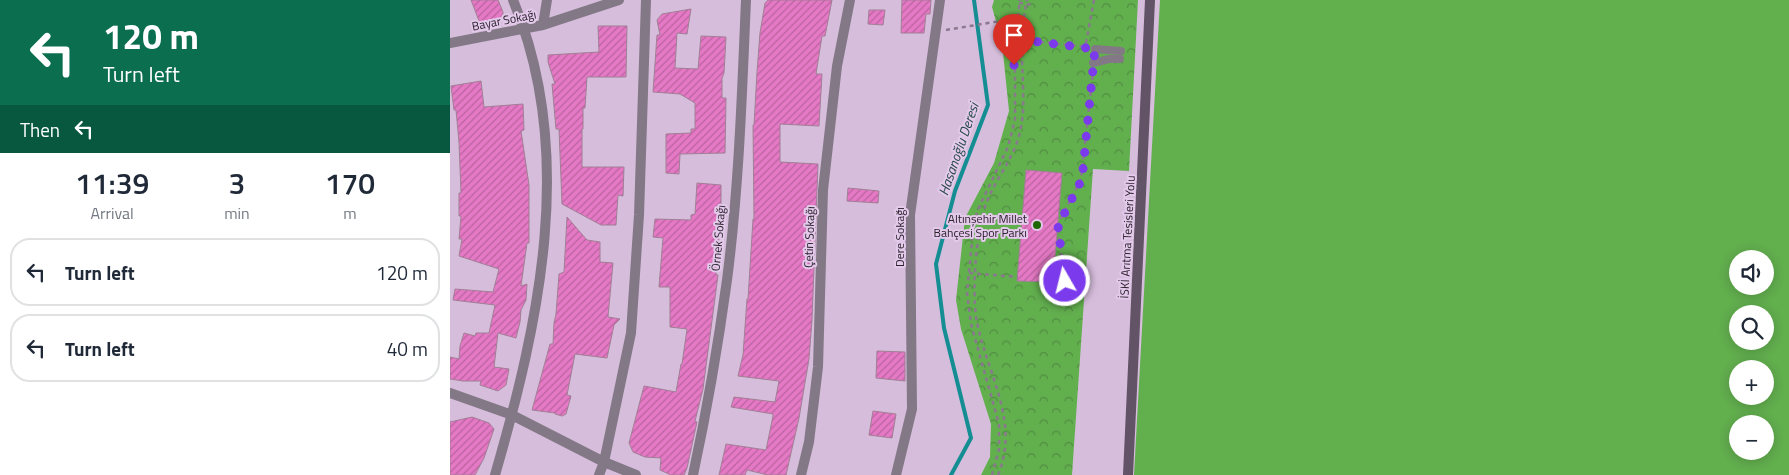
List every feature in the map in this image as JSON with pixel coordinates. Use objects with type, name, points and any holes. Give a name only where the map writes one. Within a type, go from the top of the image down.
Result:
[{"type":"main road","name":"İSKİ Arıtma Tesisleri Yolu","points":[[1128,475],[1150,0]]},
{"type":"street","points":[[495,475],[512,415],[539,291],[547,201],[544,116],[525,29],[513,0]]},
{"type":"street","points":[[543,25],[547,0]]},
{"type":"street","name":"Bayar Sokağı","points":[[450,43],[543,25],[619,0]]},
{"type":"street","points":[[599,475],[604,462],[631,333],[639,215],[646,0]]},
{"type":"street","name":"Örnek Sokağı","points":[[693,475],[710,395],[727,279],[740,137],[746,0]]},
{"type":"street","name":"Çetin Sokağı","points":[[801,475],[809,442],[818,367],[823,190],[837,66],[850,0]]},
{"type":"street","name":"Dere Sokağı","points":[[896,475],[912,409],[910,215],[940,0]]},
{"type":"street","points":[[450,393],[512,415],[604,462],[636,475]]},
{"type":"lane","points":[[1095,49],[1121,51]]},
{"type":"lane","points":[[1093,63],[1109,59],[1120,60]]},
{"type":"path","points":[[1085,47],[1094,0]]},
{"type":"path","points":[[992,475],[999,449],[999,424],[971,324],[966,293],[974,221],[1012,135],[1016,105],[1015,39],[1019,1],[1032,5]]},
{"type":"path","points":[[998,475],[1005,453],[1006,428],[1002,402],[977,318],[974,286],[986,203],[1009,160],[1020,130],[1023,87],[1022,39],[1026,2]]},
{"type":"path","points":[[954,30],[1011,20],[1017,21]]},
{"type":"path","points":[[1015,39],[1095,49]]},
{"type":"path","points":[[1065,281],[1058,226],[1082,179],[1093,63]]},
{"type":"path","points":[[974,221],[1022,222]]},
{"type":"path","points":[[969,273],[1018,277]]},
{"type":"green space","points":[[994,0],[1138,0],[1129,171],[1093,169],[1072,475],[981,475],[990,457],[991,424],[961,329],[956,300],[965,218],[994,163],[1009,111],[1002,43],[992,7]]},
{"type":"green space","points":[[1160,0],[1789,0],[1789,475],[1134,475]]},
{"type":"building","points":[[471,0],[498,0],[503,17],[481,26]]},
{"type":"building","points":[[768,0],[832,0],[825,36],[822,36],[816,74],[822,74],[819,126],[780,124],[780,162],[818,164],[809,359],[799,418],[786,475],[768,475],[747,470],[745,475],[719,475],[726,444],[766,450],[773,416],[773,414],[731,407],[734,397],[775,402],[779,381],[738,376],[743,355],[754,219],[753,125],[760,33],[765,3]]},
{"type":"building","points":[[902,0],[931,0],[930,14],[926,14],[924,33],[901,33]]},
{"type":"building","points":[[691,9],[687,34],[677,33],[675,68],[698,69],[701,36],[726,37],[724,73],[722,78],[722,98],[726,98],[725,153],[680,154],[679,174],[666,173],[666,134],[691,133],[691,129],[695,129],[695,103],[680,94],[653,92],[657,35],[660,35],[657,20],[662,14]]},
{"type":"building","points":[[869,10],[885,10],[883,25],[868,24]]},
{"type":"building","points":[[598,26],[627,26],[626,77],[587,77],[585,108],[583,108],[582,167],[624,167],[623,196],[618,195],[616,225],[601,225],[562,204],[559,129],[556,129],[552,84],[555,84],[548,62],[548,55],[599,52]]},
{"type":"building","points":[[481,81],[484,107],[523,104],[524,130],[521,131],[529,185],[529,243],[527,243],[521,286],[527,284],[526,300],[521,310],[516,338],[498,333],[494,367],[509,369],[506,385],[498,391],[480,385],[481,381],[450,379],[450,357],[459,359],[464,333],[475,336],[476,333],[489,333],[495,305],[453,300],[455,289],[493,292],[499,269],[459,256],[462,239],[459,239],[461,216],[459,216],[459,193],[461,193],[459,142],[456,110],[454,110],[451,86]]},
{"type":"building","points":[[1026,170],[1062,173],[1053,282],[1017,281]]},
{"type":"building","points":[[697,183],[721,185],[721,235],[719,235],[716,275],[718,275],[703,389],[687,468],[684,475],[671,475],[660,470],[661,458],[645,457],[633,452],[629,443],[644,386],[676,392],[687,329],[670,327],[670,287],[659,287],[663,238],[653,237],[655,219],[691,220],[691,215],[695,214]]},
{"type":"building","points":[[848,188],[879,191],[878,203],[847,201]]},
{"type":"building","points":[[567,217],[587,240],[600,242],[600,262],[613,263],[608,317],[620,319],[614,325],[607,358],[575,354],[567,395],[571,396],[566,414],[562,416],[555,413],[532,410],[550,344],[553,344],[559,274],[564,272]]},
{"type":"building","points":[[877,351],[905,352],[905,381],[876,378]]},
{"type":"building","points":[[873,411],[896,414],[892,438],[869,435]]},
{"type":"building","points":[[472,417],[489,423],[494,429],[484,458],[475,475],[450,475],[450,422]]},
{"type":"waterway","name":"Hasanoğlu Deresi","points":[[951,475],[971,438],[944,328],[936,264],[955,191],[988,105],[974,0]]},
{"type":"place","name":"Altınşehir Millet Bahçesi Spor Parkı","points":[[1037,225]]},
{"type":"route","points":[[1014,65],[1015,39],[1095,49],[1082,179],[1058,226],[1065,281]]}]
